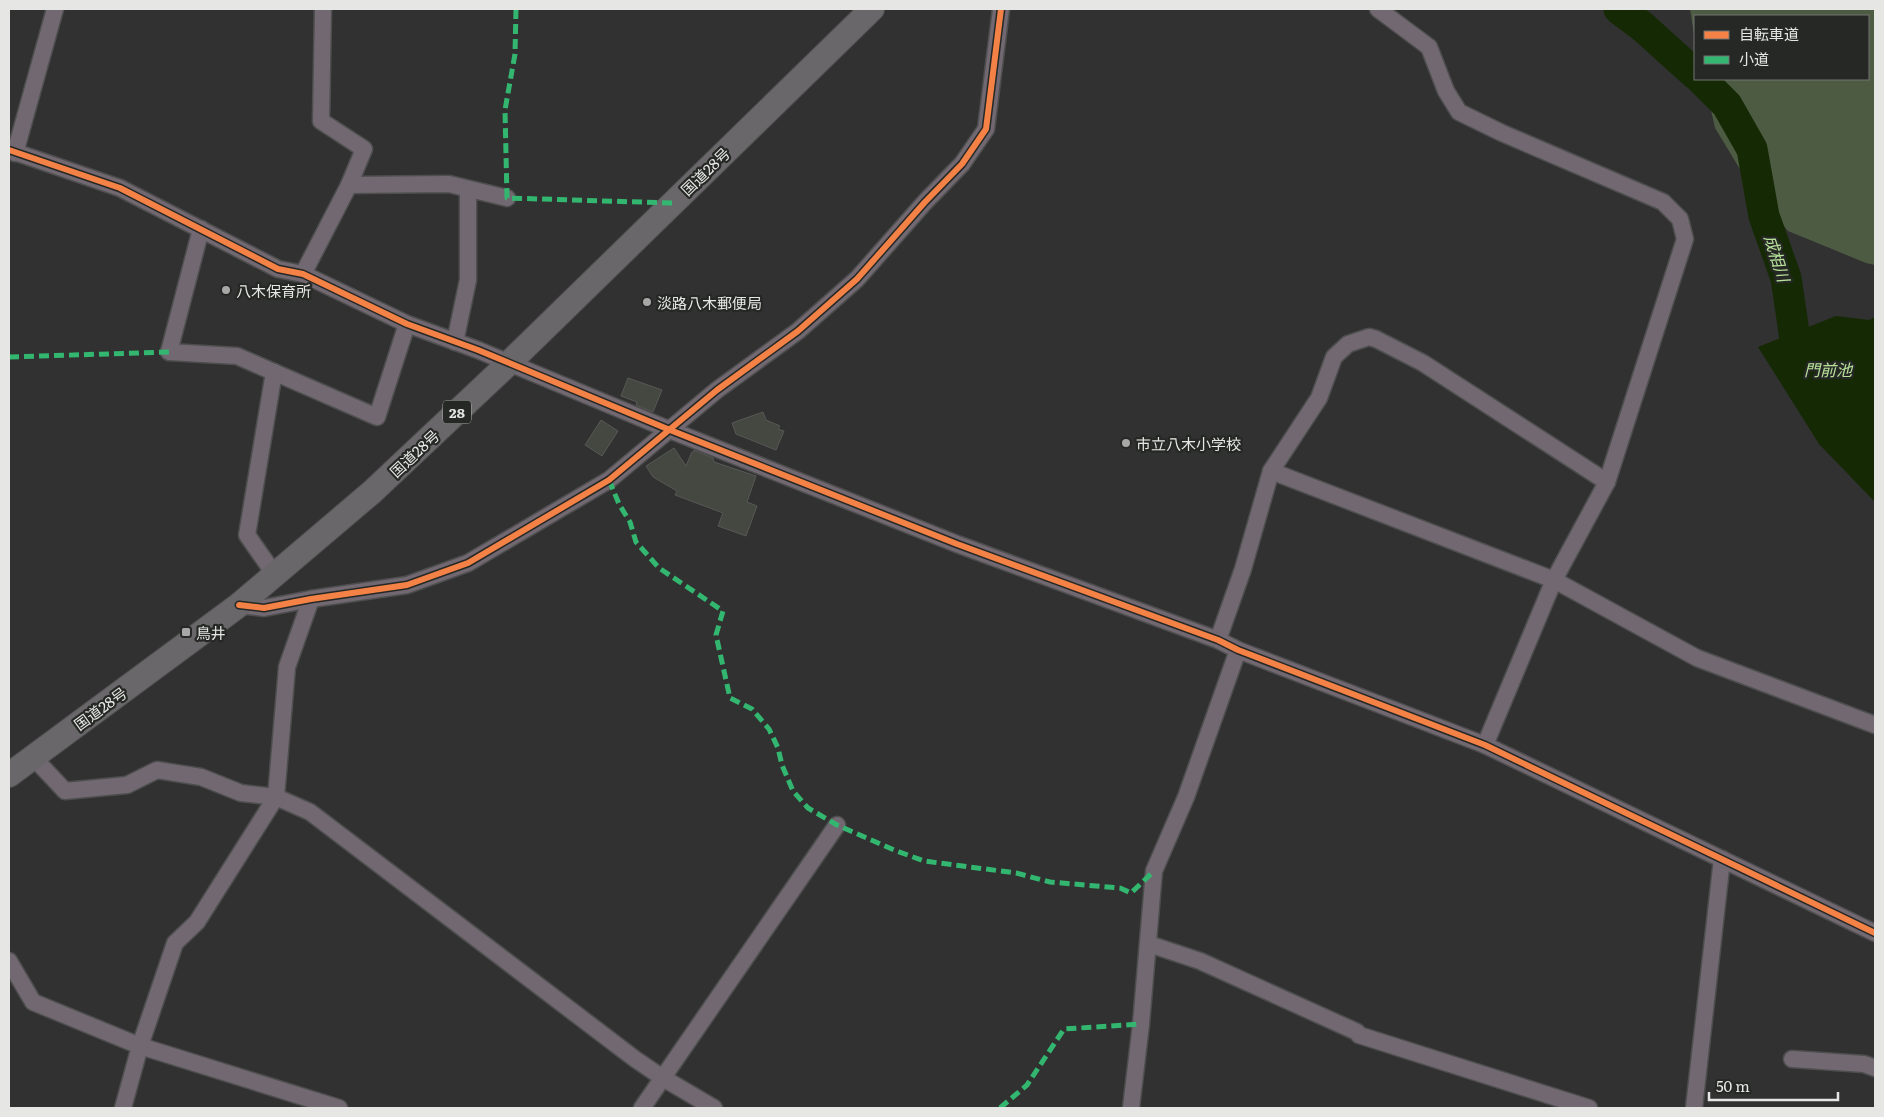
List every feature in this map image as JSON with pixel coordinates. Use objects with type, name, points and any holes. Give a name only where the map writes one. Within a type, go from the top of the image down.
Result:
[{"type":"highway","name":"国道28号","points":[[9,775],[239,605],[372,492],[509,363],[872,9]]},
{"type":"street","points":[[55,9],[12,152],[120,188],[278,269],[302,274],[407,324],[509,363],[670,430],[957,544],[1218,640],[1238,650],[1485,745],[1875,933]]},
{"type":"street","points":[[302,274],[349,185],[364,149],[321,121],[323,9]]},
{"type":"street","points":[[239,605],[264,608],[407,585],[468,563],[609,480],[717,390],[798,331],[856,279],[962,164],[986,129],[1001,9]]},
{"type":"street","points":[[1378,9],[1429,47],[1446,92],[1459,112],[1502,133],[1663,202],[1680,219],[1685,239],[1607,482],[1554,580],[1485,745]]},
{"type":"street","points":[[349,185],[449,184],[507,198]]},
{"type":"street","points":[[455,342],[468,280],[468,189]]},
{"type":"street","points":[[202,229],[169,352],[238,356],[377,416],[407,324]]},
{"type":"street","points":[[1218,640],[1242,569],[1271,471],[1319,398],[1334,357],[1348,344],[1369,337],[1423,363],[1607,482]]},
{"type":"street","points":[[274,372],[246,535],[275,574]]},
{"type":"street","points":[[1271,471],[1554,580],[1697,658],[1875,724]]},
{"type":"street","points":[[123,1108],[140,1046],[175,942],[197,922],[276,797],[287,667],[311,599]]},
{"type":"street","points":[[1130,1108],[1149,944],[1154,871],[1186,797],[1238,650]]},
{"type":"street","points":[[33,757],[65,791],[127,785],[157,770],[201,777],[241,793],[276,797],[310,812],[663,1078],[714,1108]]},
{"type":"street","points":[[642,1108],[837,825]]},
{"type":"street","points":[[1694,1108],[1722,859]]},
{"type":"street","points":[[1149,944],[1200,962],[1357,1032],[1359,1035],[1588,1108]]},
{"type":"street","points":[[9,961],[33,1002],[140,1046],[339,1108]]},
{"type":"street","points":[[1792,1059],[1864,1064],[1875,1068]]},
{"type":"shaded area","points":[[1690,9],[1875,9],[1875,265],[1788,231],[1749,184],[1715,128],[1704,80],[1869,80],[1869,15],[1694,15],[1694,35]]},
{"type":"water","name":"門前池","points":[[1836,316],[1869,320],[1875,317],[1875,502],[1819,444],[1758,347]]},
{"type":"building","points":[[628,378],[662,390],[653,412],[636,405],[637,402],[621,396]]},
{"type":"building","points":[[763,412],[766,420],[780,426],[778,429],[784,431],[776,450],[736,434],[732,423]]},
{"type":"building","points":[[601,420],[618,431],[602,456],[585,445]]},
{"type":"building","points":[[674,448],[686,466],[694,450],[713,458],[714,462],[756,476],[747,502],[757,506],[746,536],[718,526],[723,513],[675,495],[677,491],[653,477],[646,466]]},
{"type":"waterway","name":"成相川","points":[[1619,9],[1643,27],[1694,73]]},
{"type":"waterway","name":"成相川","points":[[1702,80],[1727,105],[1752,149],[1764,216],[1786,278],[1796,346],[1875,421]]},
{"type":"marked path","points":[[516,9],[515,54],[505,110],[507,198],[672,203]]},
{"type":"marked path","points":[[9,357],[169,352]]},
{"type":"marked path","points":[[609,480],[619,504],[630,522],[636,542],[659,568],[723,611],[716,635],[730,698],[752,709],[769,729],[778,748],[782,765],[793,791],[808,808],[837,825],[924,861],[1016,873],[1050,882],[1120,888],[1131,893],[1154,871]]},
{"type":"marked path","points":[[1000,1108],[1027,1085],[1064,1029],[1141,1024]]},
{"type":"cycle path","points":[[239,605],[264,608],[407,585],[468,563],[609,480],[717,390],[798,331],[857,279],[925,202],[962,164],[986,129],[1001,9]]},
{"type":"cycle path","points":[[9,150],[120,188],[278,269],[303,274],[407,324],[478,350],[670,430],[957,544],[1218,640],[1238,650],[1485,745],[1875,933]]},
{"type":"place","name":"八木保育所","points":[[226,290]]},
{"type":"place","name":"淡路八木郵便局","points":[[647,302]]},
{"type":"place","name":"市立八木小学校","points":[[1126,443]]},
{"type":"place","name":"鳥井","points":[[186,632]]}]
